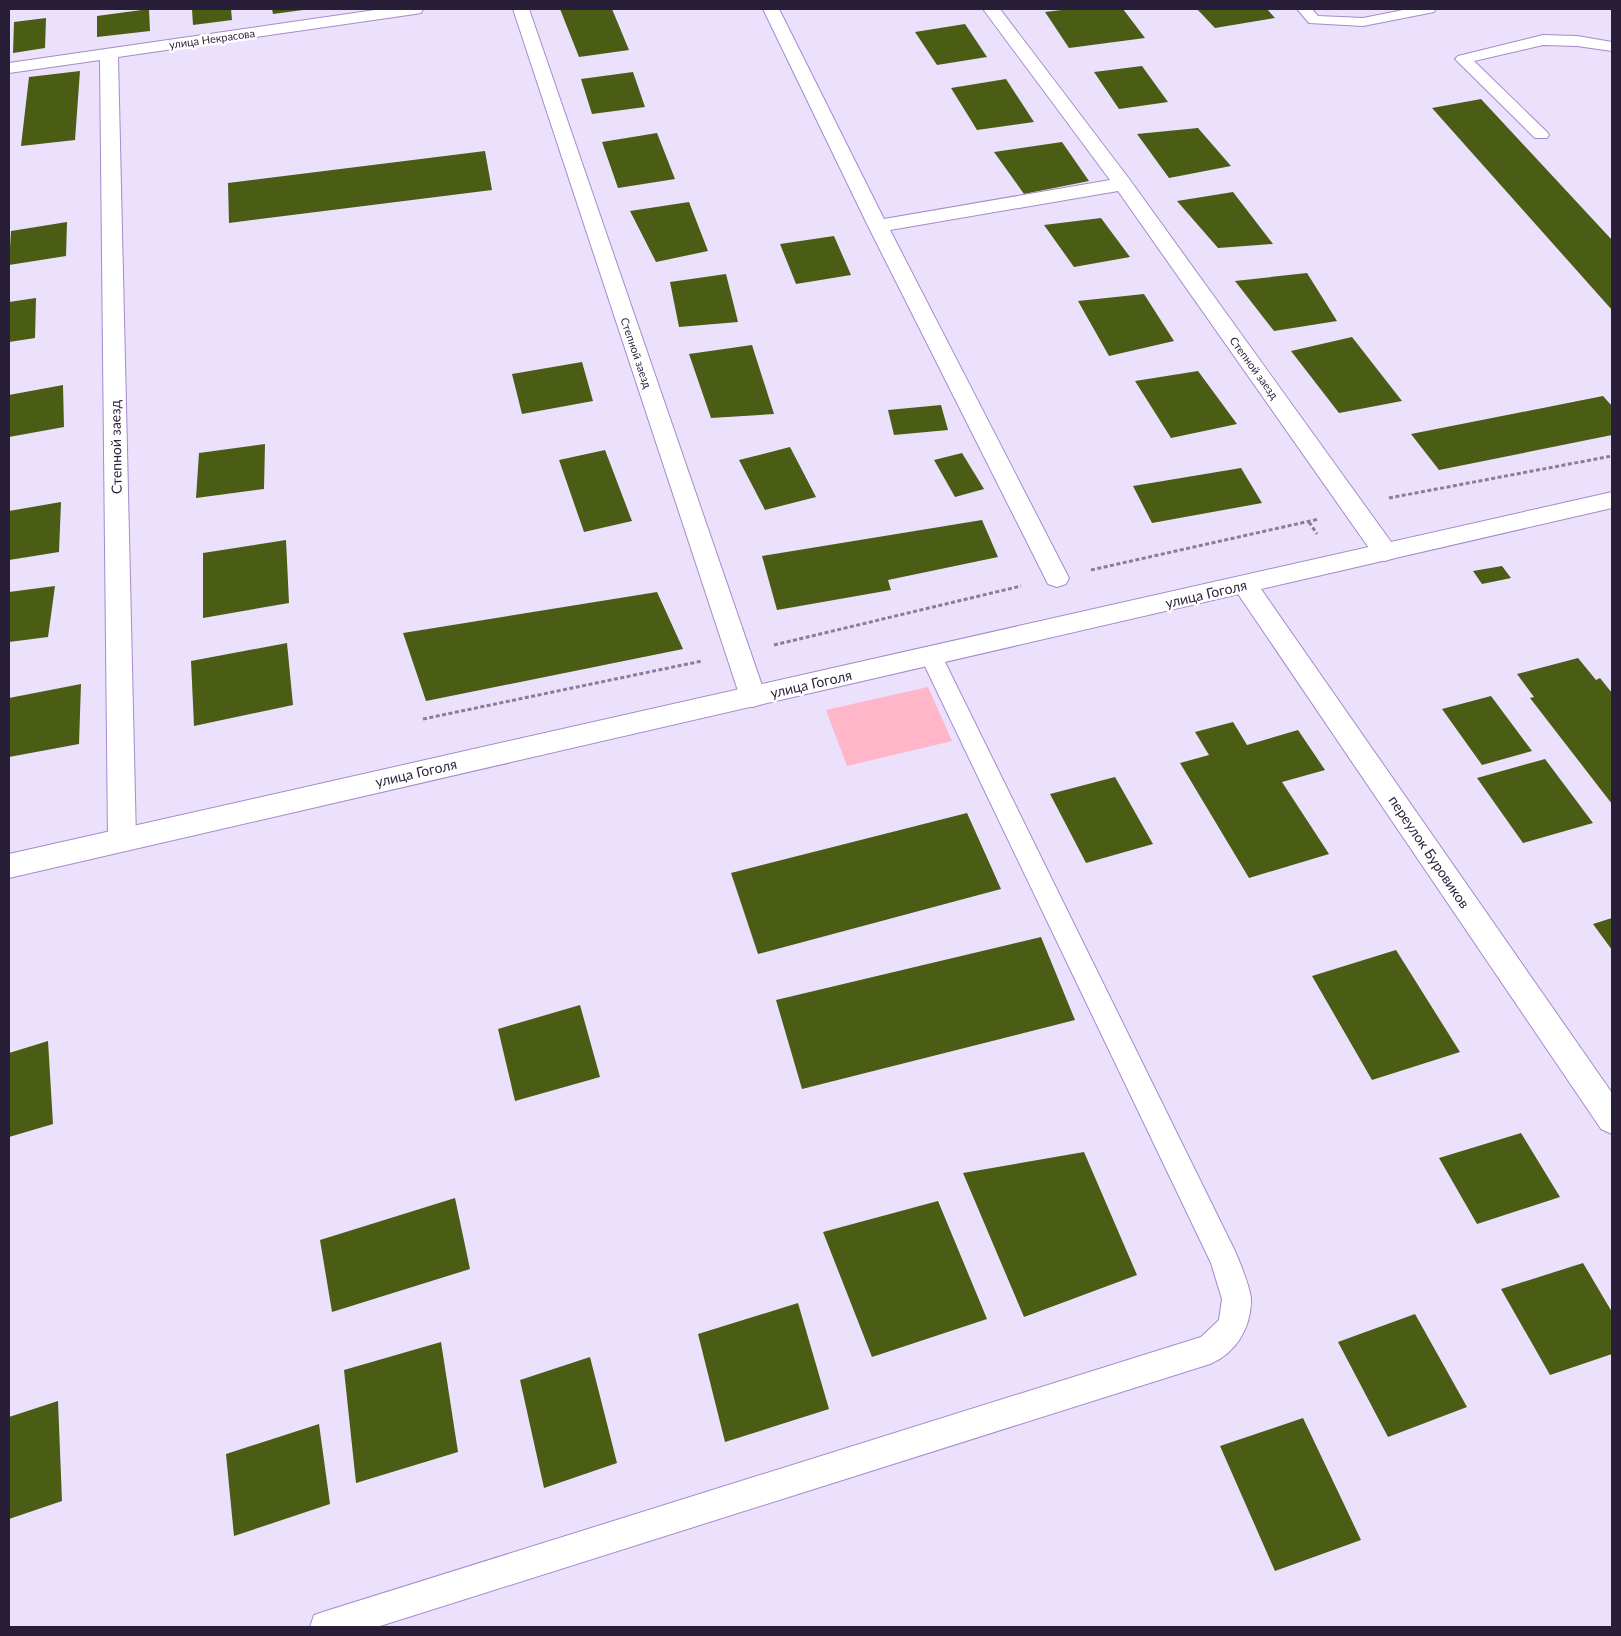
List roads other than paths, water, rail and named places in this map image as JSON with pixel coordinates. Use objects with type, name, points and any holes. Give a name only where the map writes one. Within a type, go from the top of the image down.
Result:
[{"type":"street","name":"улица Некрасова","points":[[9,68],[414,9]]},
{"type":"street","name":"Степной заезд","points":[[521,9],[753,697]]},
{"type":"street","points":[[771,9],[878,226],[1057,578]]},
{"type":"street","name":"Степной заезд","points":[[991,9],[1123,184],[1385,552]]},
{"type":"street","name":"Степной заезд","points":[[109,54],[122,840]]},
{"type":"street","points":[[878,226],[1123,184]]},
{"type":"street","name":"улица Гоголя","points":[[9,866],[1612,500]]},
{"type":"street","name":"переулок Буровиков","points":[[1245,585],[1612,1119]]},
{"type":"lane","points":[[1304,9],[1314,20],[1363,22],[1429,9]]},
{"type":"lane","points":[[1541,136],[1463,59],[1543,40],[1577,41],[1612,47]]},
{"type":"lane","points":[[326,1627],[1210,1349],[1232,1328],[1237,1299],[1224,1259],[931,656]]}]
